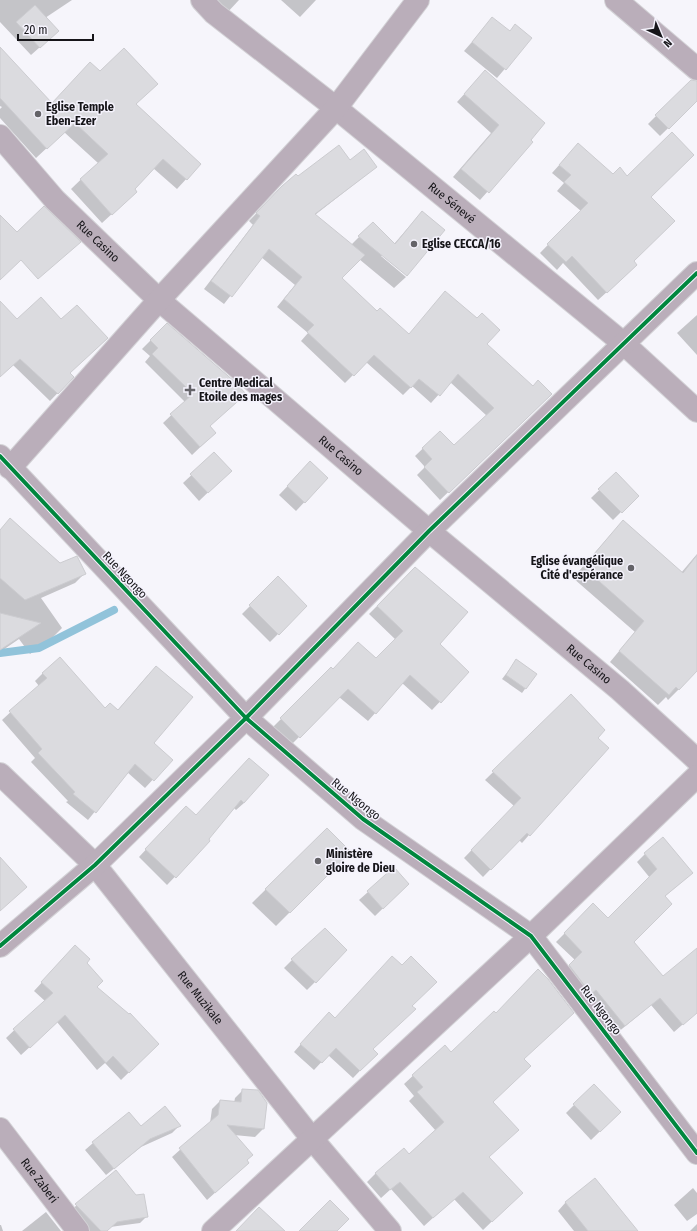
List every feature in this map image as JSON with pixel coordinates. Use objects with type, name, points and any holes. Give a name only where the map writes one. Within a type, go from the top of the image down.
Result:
[{"type":"street","name":"Rue Sénevé","points":[[202,0],[214,13],[336,108],[623,343],[697,411]]},
{"type":"street","points":[[5,462],[159,300],[336,108],[418,0]]},
{"type":"street","points":[[616,0],[697,69]]},
{"type":"street","name":"Rue Casino","points":[[0,136],[55,200],[159,300],[429,531],[620,690],[697,760]]},
{"type":"street","points":[[0,946],[95,865],[246,718],[429,531],[697,273]]},
{"type":"street","name":"Rue Ngongo","points":[[5,462],[246,718],[363,819],[531,936],[697,1153]]},
{"type":"street","name":"Rue Muzikale","points":[[0,774],[95,865],[313,1140],[390,1231]]},
{"type":"street","points":[[213,1231],[313,1140],[531,936],[697,776]]},
{"type":"street","name":"Rue Zaberi","points":[[0,1129],[78,1231]]},
{"type":"building","points":[[35,5],[59,31],[40,48],[16,22]]},
{"type":"building","points":[[492,17],[510,31],[515,24],[532,38],[506,70],[472,42]]},
{"type":"building","points":[[0,47],[52,103],[90,62],[100,71],[124,48],[158,84],[136,104],[201,164],[187,180],[163,159],[135,189],[137,192],[112,215],[80,179],[108,154],[75,123],[47,149],[0,98]]},
{"type":"building","points":[[485,70],[545,123],[531,140],[533,142],[489,193],[461,169],[499,125],[464,94]]},
{"type":"building","points":[[691,80],[697,81],[697,101],[669,129],[655,115]]},
{"type":"building","points":[[672,132],[694,155],[651,197],[675,221],[634,261],[637,265],[607,293],[572,256],[566,262],[547,244],[588,203],[564,182],[571,175],[559,165],[578,143],[613,174],[620,167],[627,176]]},
{"type":"building","points":[[339,145],[350,160],[364,149],[377,167],[315,214],[365,255],[342,278],[377,311],[380,308],[409,334],[445,291],[477,318],[482,313],[500,330],[487,344],[533,386],[538,380],[552,394],[449,493],[424,467],[432,459],[422,448],[440,431],[454,445],[494,408],[458,374],[440,396],[419,379],[411,388],[374,355],[354,376],[307,332],[314,325],[284,299],[302,277],[269,249],[232,297],[211,281],[260,216],[256,213],[296,174],[298,176]]},
{"type":"building","points":[[44,206],[81,242],[38,279],[21,260],[0,280],[0,215],[17,232]]},
{"type":"building","name":"Eglise CECCA/16","points":[[422,211],[445,230],[407,276],[358,236],[373,222],[395,244]]},
{"type":"building","points":[[41,297],[61,319],[77,305],[108,338],[70,373],[74,377],[58,394],[20,359],[0,377],[0,301],[17,319]]},
{"type":"building","points":[[167,323],[235,382],[246,394],[210,426],[216,433],[200,447],[170,414],[193,394],[152,354],[158,348],[150,340]]},
{"type":"building","points":[[214,452],[232,471],[208,493],[190,474]]},
{"type":"building","points":[[310,461],[328,478],[305,503],[287,486]]},
{"type":"building","points":[[616,472],[639,496],[622,513],[598,489]]},
{"type":"building","points":[[10,518],[60,563],[77,556],[86,574],[25,600],[0,578],[0,530]]},
{"type":"building","points":[[623,520],[683,573],[697,555],[697,671],[679,690],[676,687],[669,695],[619,651],[644,621],[583,567]]},
{"type":"building","points":[[415,567],[468,612],[440,644],[469,672],[441,703],[410,675],[376,714],[348,689],[300,738],[280,718],[331,667],[333,669],[358,642],[376,658],[403,631],[377,606]]},
{"type":"building","points":[[278,576],[307,606],[279,635],[249,605]]},
{"type":"building","points":[[0,613],[41,623],[0,650]]},
{"type":"building","points":[[60,657],[105,708],[110,703],[118,710],[156,666],[193,697],[154,743],[173,760],[154,781],[135,764],[96,813],[73,794],[75,792],[38,753],[42,749],[9,711],[47,678],[42,673]]},
{"type":"building","points":[[516,659],[537,674],[526,689],[506,675]]},
{"type":"building","points":[[571,694],[605,730],[598,738],[609,748],[530,836],[527,833],[491,870],[471,850],[521,798],[492,771]]},
{"type":"building","points":[[249,758],[269,775],[244,803],[241,800],[209,839],[210,841],[176,878],[145,849],[186,806],[196,815]]},
{"type":"building","name":"Ministère gloire de Dieu","points":[[327,828],[351,852],[290,913],[265,889]]},
{"type":"building","points":[[663,837],[693,873],[665,896],[672,904],[634,942],[663,976],[697,948],[697,1013],[683,1025],[660,998],[625,1026],[596,990],[591,994],[569,965],[582,952],[564,933],[593,903],[608,918],[657,869],[644,853]]},
{"type":"building","points":[[0,857],[27,887],[0,911]]},
{"type":"building","points":[[394,867],[409,884],[383,909],[367,891]]},
{"type":"building","points":[[325,928],[347,950],[316,983],[291,959]]},
{"type":"building","points":[[75,945],[90,959],[87,963],[103,981],[97,987],[129,1014],[130,1013],[159,1044],[129,1073],[113,1056],[106,1063],[65,1015],[30,1048],[13,1029],[53,993],[41,982]]},
{"type":"building","points":[[392,956],[402,965],[411,956],[437,982],[412,1006],[416,1009],[373,1049],[378,1054],[360,1071],[336,1048],[322,1063],[300,1044],[329,1012],[335,1018]]},
{"type":"building","points":[[538,969],[548,979],[574,1013],[524,1059],[531,1066],[493,1102],[519,1130],[489,1157],[523,1193],[492,1222],[463,1192],[433,1218],[400,1182],[390,1190],[375,1173],[404,1148],[409,1154],[444,1122],[417,1092],[423,1087],[412,1075],[445,1045],[451,1052],[494,1011],[496,1013]]},
{"type":"building","points":[[594,1084],[621,1112],[600,1132],[573,1104]]},
{"type":"building","points":[[242,1089],[258,1090],[267,1103],[264,1129],[227,1125],[253,1155],[247,1160],[249,1163],[215,1193],[179,1148],[218,1115],[220,1100],[241,1102]]},
{"type":"building","points":[[165,1106],[181,1126],[150,1139],[114,1169],[92,1142],[129,1112],[141,1126]]},
{"type":"building","points":[[116,1170],[136,1195],[144,1194],[148,1217],[117,1222],[107,1231],[101,1231],[75,1204]]},
{"type":"building","points":[[595,1178],[638,1231],[588,1231],[565,1202]]},
{"type":"building","points":[[330,1200],[349,1219],[337,1231],[299,1231]]},
{"type":"building","points":[[259,1207],[285,1231],[236,1231]]},
{"type":"waterway","points":[[0,653],[39,648],[114,610]]},
{"type":"cycle path","points":[[0,946],[95,865],[246,718],[429,531],[697,273]]},
{"type":"cycle path","points":[[0,456],[246,718],[363,819],[531,936],[697,1153]]},
{"type":"place","name":"Eglise Temple Eben-Ezer","points":[[38,114]]},
{"type":"place","name":"Eglise CECCA/16","points":[[414,244]]},
{"type":"place","name":"Centre Medical Etoile des mages","points":[[190,390]]},
{"type":"place","name":"Eglise évangélique Cité d'espérance","points":[[631,568]]},
{"type":"place","name":"Ministère gloire de Dieu","points":[[318,861]]}]
